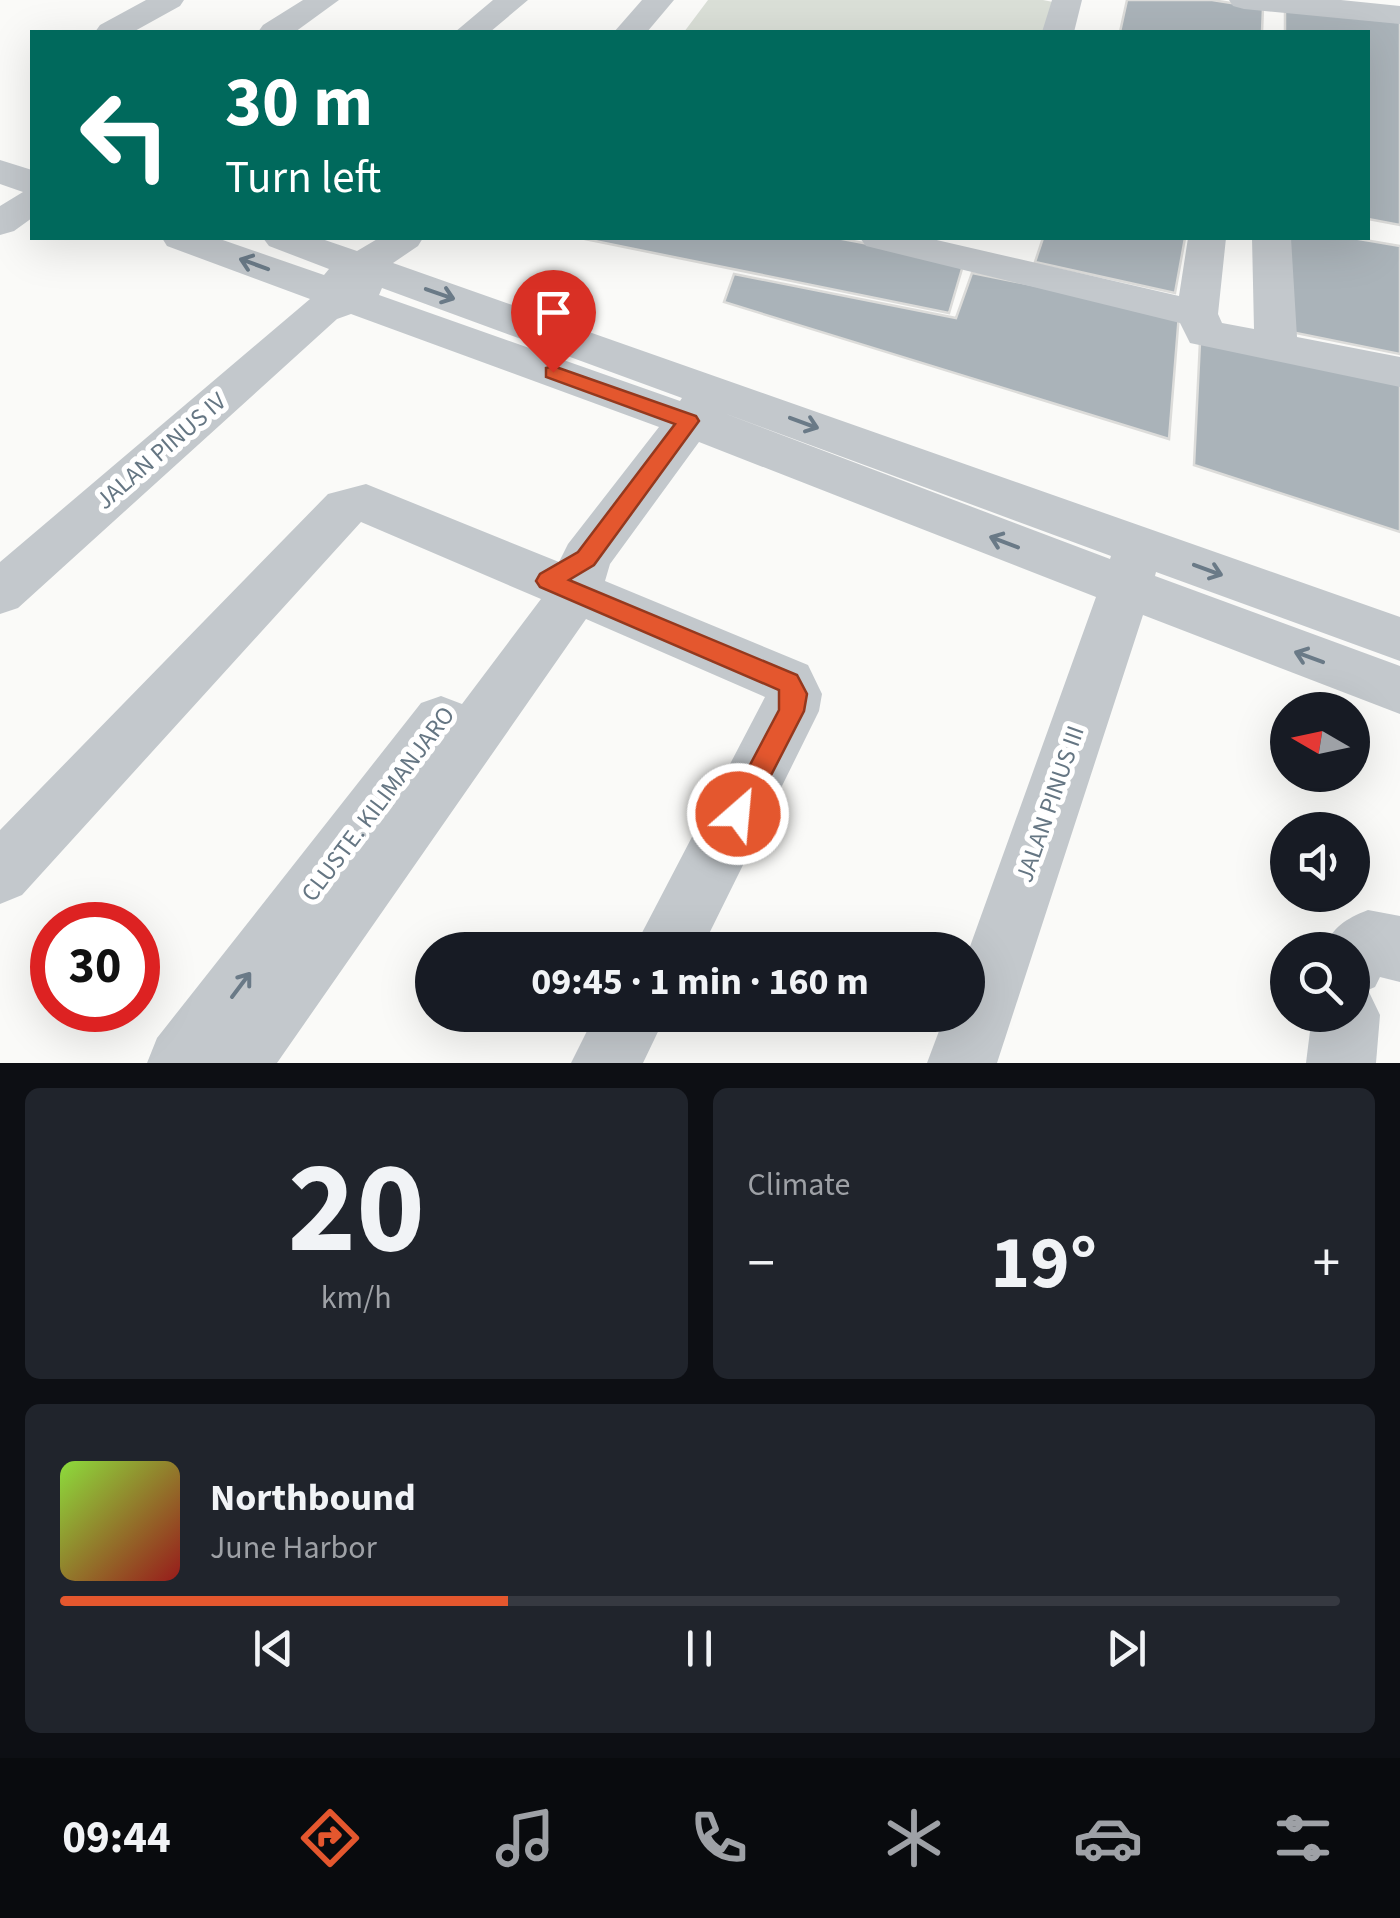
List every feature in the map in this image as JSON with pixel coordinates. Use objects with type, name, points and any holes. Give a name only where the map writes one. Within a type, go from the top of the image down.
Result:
[{"type":"street","points":[[116,30],[169,0]]},
{"type":"street","points":[[277,30],[324,0]]},
{"type":"street","points":[[312,30],[357,0]]},
{"type":"street","points":[[474,30],[513,0]]},
{"type":"street","points":[[632,30],[659,0]]},
{"type":"street","points":[[1059,30],[1067,0]]},
{"type":"street","points":[[1244,0],[1276,18],[1400,15]]},
{"type":"street","points":[[0,136],[30,147]]},
{"type":"street","points":[[0,170],[30,182]]},
{"type":"street","points":[[0,223],[30,202]]},
{"type":"street","points":[[190,240],[360,276]]},
{"type":"street","points":[[286,240],[360,276],[1132,567],[1400,690]]},
{"type":"street","points":[[898,240],[997,251],[1021,274],[1197,314]]},
{"type":"street","points":[[1207,240],[1197,314],[1205,333],[1400,372]]},
{"type":"street","points":[[1272,240],[1276,348]]},
{"type":"street","name":"JALAN PINUS IV","points":[[0,592],[360,276]]},
{"type":"street","name":"CLUSTE. KILIMANJARO","points":[[182,1063],[570,577],[701,405]]},
{"type":"street","points":[[0,874],[345,506],[366,502],[570,577],[788,682],[794,694],[792,711],[675,932]]},
{"type":"street","points":[[1132,567],[1400,639]]},
{"type":"street","name":"JALAN PINUS III","points":[[962,1063],[1132,567]]},
{"type":"street","name":"CLUSTE. KILIMANJARO","points":[[235,1063],[570,577]]},
{"type":"street","points":[[1370,942],[1400,949]]},
{"type":"street","points":[[606,1063],[623,1032]]},
{"type":"street","points":[[1341,1063],[1344,1032]]},
{"type":"shaded area","points":[[708,0],[1053,2],[1045,30],[686,30]]},
{"type":"building","points":[[1127,0],[1212,0],[1263,8],[1262,30],[1120,30]]},
{"type":"building","points":[[1285,6],[1400,22],[1400,225],[1370,219],[1370,30],[1285,30]]},
{"type":"building","points":[[590,240],[848,240],[964,262],[949,313]]},
{"type":"building","points":[[1042,240],[1185,240],[1175,293],[1035,262]]},
{"type":"building","points":[[1287,240],[1365,240],[1400,246],[1400,354],[1286,331]]},
{"type":"building","points":[[972,273],[1179,314],[1169,439],[724,302],[734,274],[956,318]]},
{"type":"building","points":[[1200,342],[1400,382],[1400,532],[1194,465]]},
{"type":"route","points":[[553,372],[689,421],[586,558],[548,581],[788,682],[794,694],[792,711],[738,814]]}]
